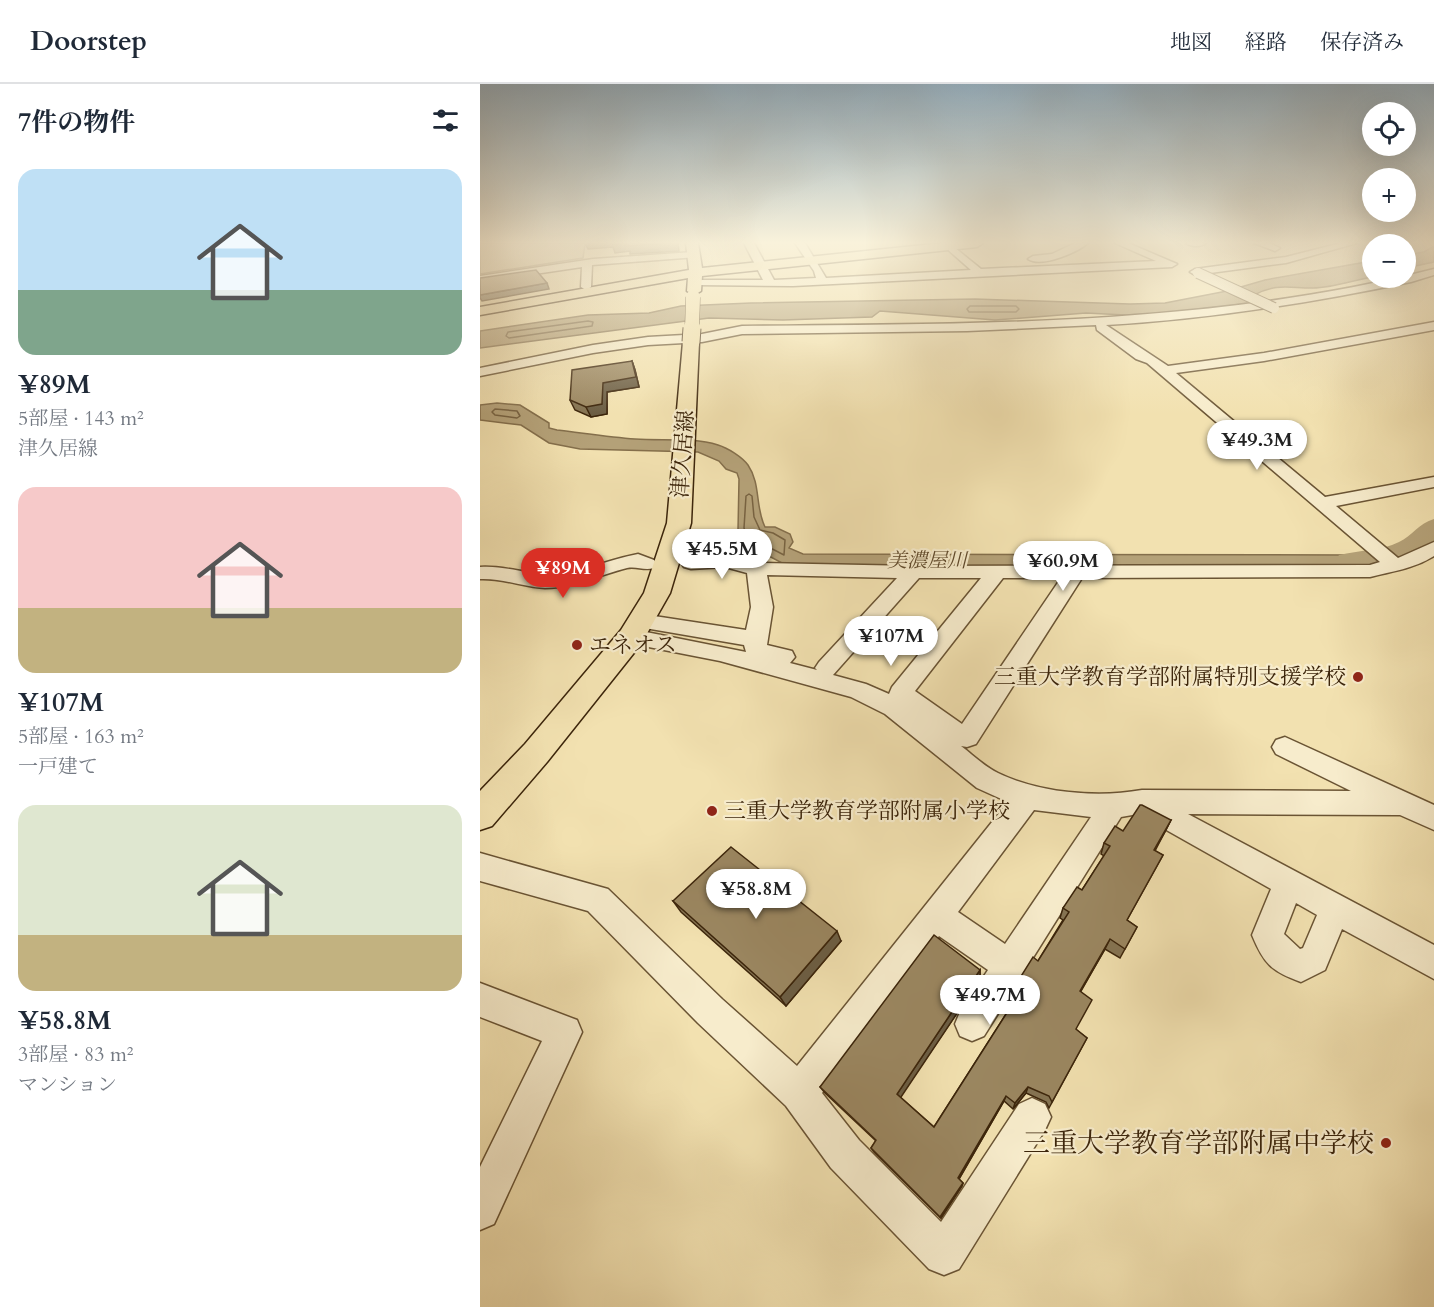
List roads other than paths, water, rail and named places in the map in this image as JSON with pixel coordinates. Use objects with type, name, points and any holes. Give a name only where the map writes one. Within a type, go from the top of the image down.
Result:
[{"type":"main road","points":[[480,309],[523,300]]},
{"type":"main road","points":[[480,309],[523,300]]},
{"type":"main road","name":"津久居線","points":[[480,815],[536,753],[636,629],[657,593],[679,523],[693,300]]},
{"type":"street","points":[[1256,300],[1274,308]]},
{"type":"street","points":[[480,372],[572,352],[648,341],[702,338],[742,330],[1029,326],[1126,320],[1261,307],[1295,300]]},
{"type":"street","points":[[691,343],[780,335],[1021,331],[1101,327],[1195,318],[1327,300]]},
{"type":"street","points":[[1164,371],[1264,357],[1434,326]]},
{"type":"street","points":[[1101,327],[1164,371],[1396,566]]},
{"type":"street","points":[[1321,503],[1434,482]]},
{"type":"street","points":[[691,562],[725,561],[756,569],[914,572],[1370,571],[1396,566],[1427,554],[1434,548]]},
{"type":"street","points":[[480,573],[495,572],[533,579],[560,580],[627,562],[638,560],[647,564]]},
{"type":"street","points":[[756,569],[762,607],[755,639],[756,650],[861,678],[900,693],[959,735],[967,737],[1075,573]]},
{"type":"street","points":[[826,668],[914,572]]},
{"type":"street","points":[[900,693],[996,573]]},
{"type":"street","points":[[636,629],[755,639]]},
{"type":"street","points":[[636,629],[858,690],[894,707],[986,780],[1027,798],[1127,805],[1401,802]]},
{"type":"street","points":[[1286,747],[1434,818]]},
{"type":"street","points":[[799,1093],[1027,798]]},
{"type":"street","points":[[1127,805],[1289,883],[1434,963]]},
{"type":"street","points":[[972,1024],[1010,966],[1127,805]]},
{"type":"street","points":[[480,867],[597,899],[710,1011],[799,1093],[845,1154],[944,1254],[1032,1117]]},
{"type":"street","points":[[1289,883],[1268,934],[1274,951],[1287,962],[1301,966],[1314,959],[1335,908]]},
{"type":"street","points":[[936,915],[1010,966]]},
{"type":"street","points":[[480,1000],[565,1032],[480,1210]]},
{"type":"water","points":[[915,300],[1130,304],[1180,300],[1253,300],[1253,303],[1165,313],[1125,315],[1086,313],[995,320],[880,311],[872,317],[783,320],[709,318],[480,348],[480,331],[588,315],[649,313],[681,306]]},
{"type":"water","points":[[497,403],[520,405],[549,423],[549,428],[557,430],[635,439],[698,441],[726,448],[742,459],[752,472],[765,527],[775,527],[790,534],[793,542],[789,548],[803,554],[1350,555],[1374,552],[1385,563],[1363,566],[848,566],[782,563],[742,540],[738,530],[739,479],[737,473],[726,469],[719,461],[698,452],[580,449],[549,443],[521,425],[480,420],[480,405]]},
{"type":"waterway","name":"美濃屋川","points":[[1349,561],[1393,554],[1411,547],[1434,527]]},
{"type":"place","name":"エネオス","points":[[577,645]]},
{"type":"place","name":"三重大学教育学部附属特別支援学校","points":[[1358,677]]},
{"type":"place","name":"三重大学教育学部附属小学校","points":[[712,811]]},
{"type":"place","name":"三重大学教育学部附属中学校","points":[[1386,1143]]}]
